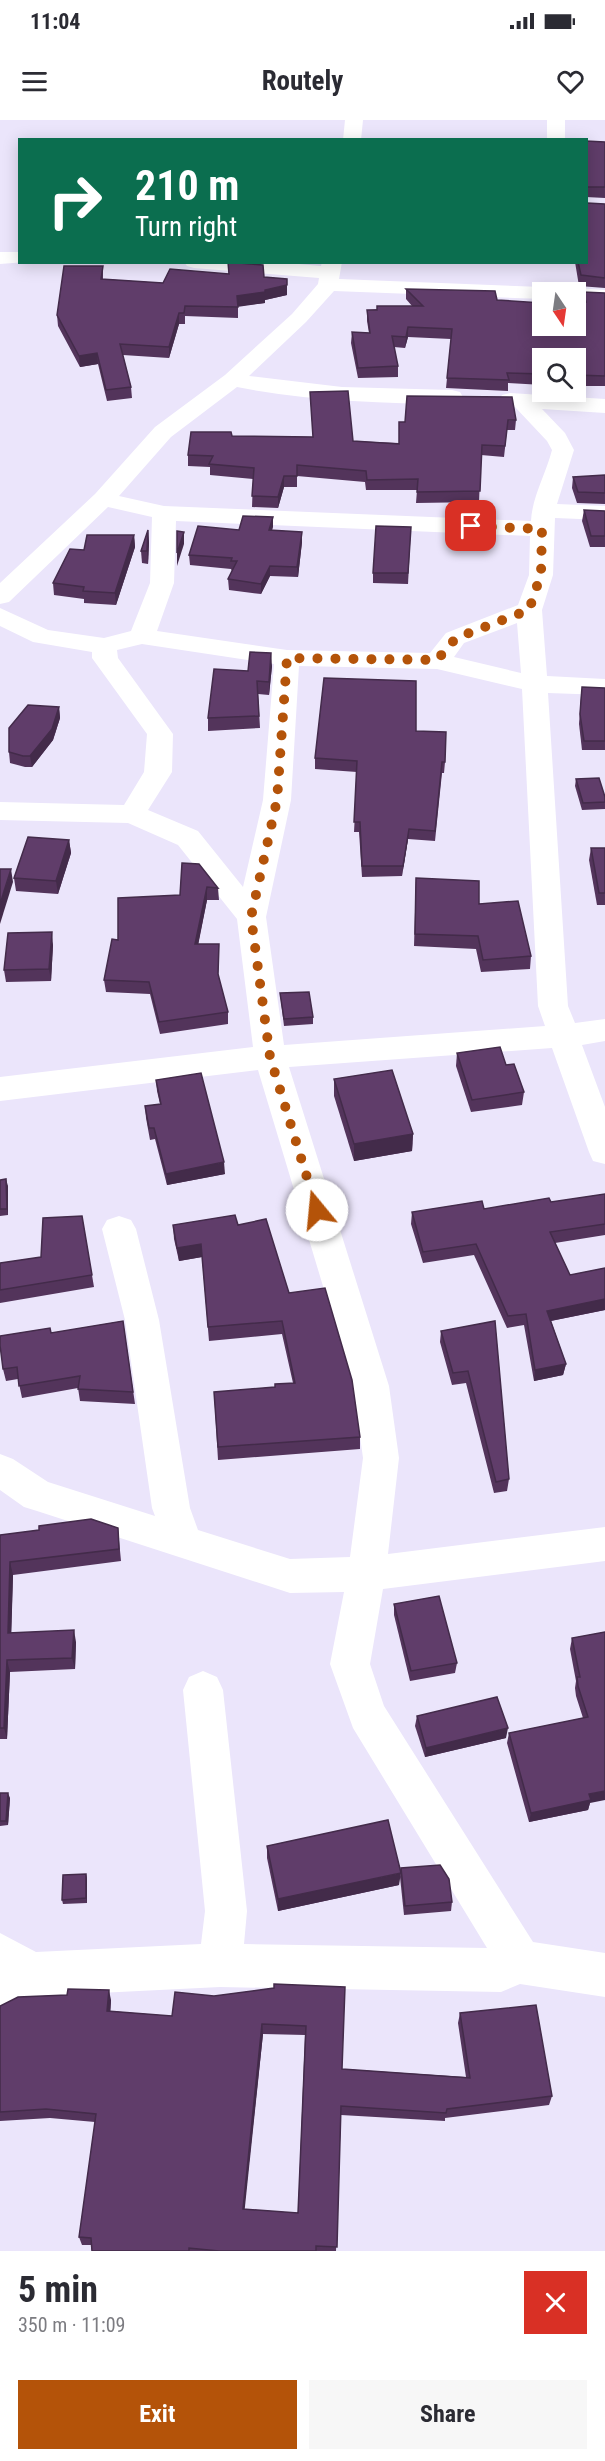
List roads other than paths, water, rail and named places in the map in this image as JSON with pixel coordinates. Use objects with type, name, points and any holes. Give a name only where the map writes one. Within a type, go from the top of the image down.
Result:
[{"type":"street","points":[[352,138],[354,120]]},
{"type":"street","points":[[556,120],[556,138]]},
{"type":"street","points":[[0,258],[18,258]]},
{"type":"street","points":[[219,264],[532,292]]},
{"type":"street","points":[[0,597],[103,499],[163,432],[233,380],[299,318],[330,273]]},
{"type":"street","points":[[586,295],[605,296]]},
{"type":"street","points":[[233,380],[258,386],[364,396],[480,398],[605,406]]},
{"type":"street","points":[[522,401],[557,438],[562,450],[558,471],[542,520],[541,574],[529,610],[553,1006],[605,1152]]},
{"type":"street","points":[[103,499],[164,513],[542,520],[605,513]]},
{"type":"street","points":[[142,636],[162,583],[164,513]]},
{"type":"street","points":[[437,660],[456,638],[529,610]]},
{"type":"street","points":[[0,616],[42,637]]},
{"type":"street","points":[[0,641],[42,637],[104,646],[142,636],[287,658],[437,660],[534,684],[605,687]]},
{"type":"street","points":[[104,646],[105,658],[160,734],[158,772],[132,814]]},
{"type":"street","points":[[287,658],[277,800],[251,917],[270,1057],[371,1386],[381,1458],[367,1574],[350,1664],[367,1715],[520,1962]]},
{"type":"street","points":[[0,811],[132,814],[188,838],[251,917]]},
{"type":"street","points":[[0,1089],[270,1057],[564,1036],[605,1030]]},
{"type":"street","points":[[119,1229],[142,1320],[171,1508],[184,1541]]},
{"type":"street","points":[[0,1470],[37,1495],[290,1576],[367,1574],[605,1544]]},
{"type":"street","points":[[203,1690],[226,1911],[220,1965]]},
{"type":"street","points":[[11,1975],[220,1965],[501,1970],[520,1962],[605,1975]]}]
